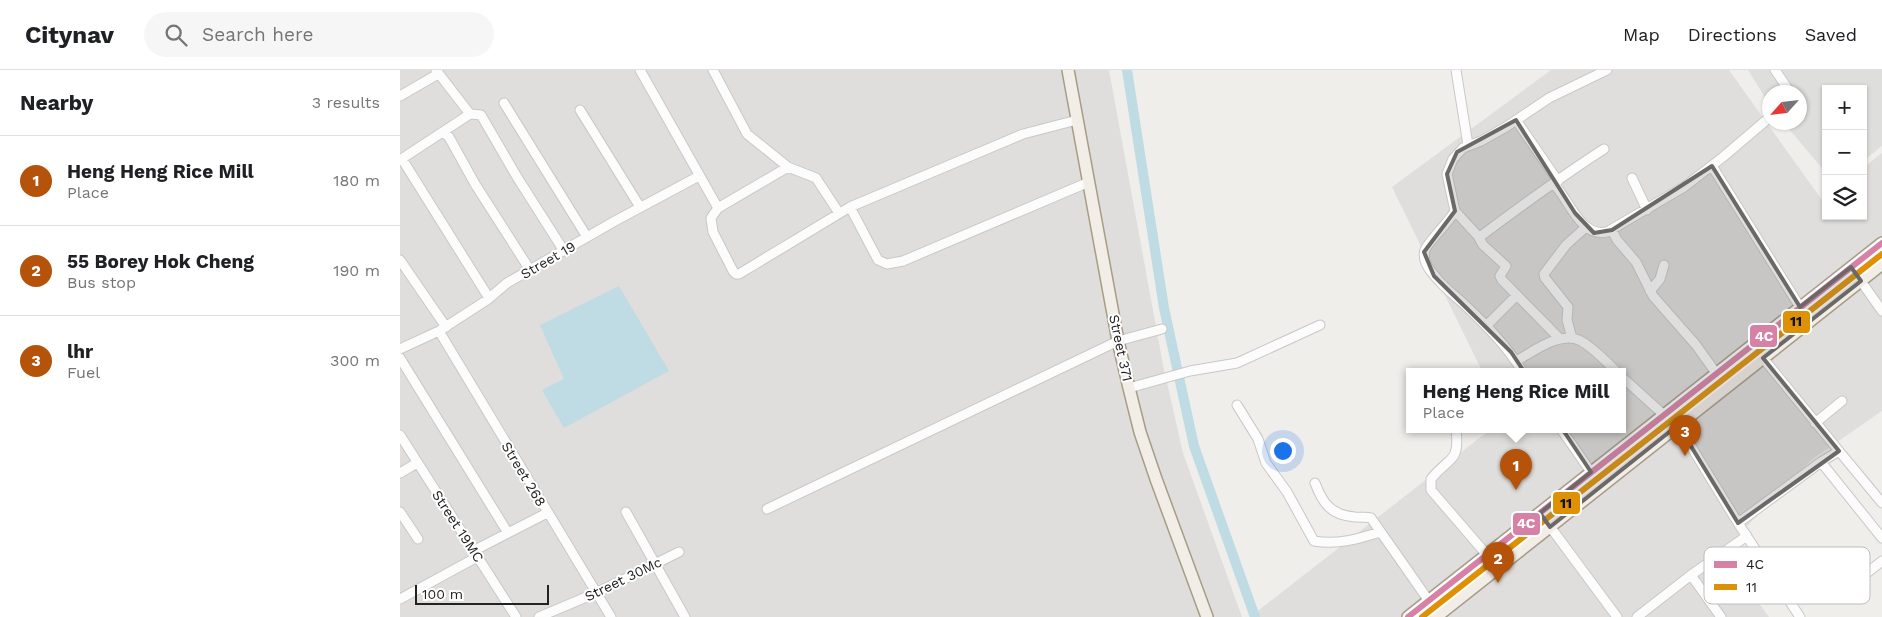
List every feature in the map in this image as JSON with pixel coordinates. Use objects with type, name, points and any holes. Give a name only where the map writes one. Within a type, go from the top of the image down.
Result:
[{"type":"main road","name":"Street 371","points":[[1068,70],[1118,341],[1140,432],[1207,617]]},
{"type":"main road","points":[[1408,617],[1882,243]]},
{"type":"main road","points":[[1436,617],[1882,264]]},
{"type":"street","points":[[640,70],[718,208]]},
{"type":"street","points":[[713,70],[747,134],[788,167],[816,178],[840,214]]},
{"type":"street","points":[[1456,70],[1468,145]]},
{"type":"street","points":[[1560,339],[1501,278],[1501,274],[1506,268],[1504,264],[1483,245],[1478,236],[1455,211],[1447,174],[1448,168],[1458,152],[1468,145],[1481,141],[1549,98],[1607,70]]},
{"type":"street","points":[[1775,70],[1785,85]]},
{"type":"street","points":[[400,96],[437,72],[470,114]]},
{"type":"street","points":[[504,103],[587,237]]},
{"type":"street","points":[[580,110],[640,207]]},
{"type":"street","points":[[489,298],[401,160],[470,114],[481,115],[516,177],[564,251]]},
{"type":"street","points":[[788,167],[718,208],[711,218],[713,232],[736,274],[739,274],[850,207],[1023,134],[1077,120]]},
{"type":"street","points":[[1516,120],[1586,227],[1594,233],[1612,230],[1684,187],[1762,124]]},
{"type":"street","points":[[444,133],[449,136],[475,184],[530,270]]},
{"type":"street","points":[[1478,236],[1481,236],[1566,173],[1604,150]]},
{"type":"street","points":[[1712,166],[1800,308]]},
{"type":"street","name":"Street 19","points":[[400,348],[442,329],[508,283],[640,207],[699,176]]},
{"type":"street","points":[[1632,178],[1647,210]]},
{"type":"street","points":[[850,207],[878,260],[887,264],[903,260],[1089,182]]},
{"type":"street","points":[[1455,211],[1447,224],[1427,246],[1424,251],[1425,259],[1434,276],[1511,352],[1519,368],[1560,339],[1572,338],[1593,350],[1613,368]]},
{"type":"street","points":[[1572,338],[1567,320],[1568,307],[1545,278],[1544,274],[1566,245],[1586,227]]},
{"type":"street","points":[[1612,230],[1617,240],[1636,262],[1650,292],[1696,345],[1716,373]]},
{"type":"street","name":"Street 268","points":[[400,260],[442,329],[547,513],[611,617]]},
{"type":"street","points":[[1650,292],[1660,279],[1664,265]]},
{"type":"street","points":[[1851,267],[1882,311]]},
{"type":"street","points":[[1486,326],[1517,295]]},
{"type":"street","points":[[1129,388],[1190,371],[1237,363],[1320,324]]},
{"type":"street","points":[[767,509],[1118,341],[1162,329]]},
{"type":"street","points":[[400,358],[508,533]]},
{"type":"street","points":[[1763,358],[1815,423],[1882,501]]},
{"type":"street","points":[[1626,381],[1664,415]]},
{"type":"street","points":[[1815,423],[1842,401]]},
{"type":"street","points":[[1237,405],[1258,439],[1266,464],[1287,492],[1314,541],[1330,543],[1353,540],[1380,532]]},
{"type":"street","points":[[1678,425],[1754,547]]},
{"type":"street","points":[[1456,433],[1458,449],[1452,459],[1431,479],[1431,490],[1487,554]]},
{"type":"street","points":[[1564,433],[1591,472]]},
{"type":"street","name":"Street 19MC","points":[[400,434],[516,617]]},
{"type":"street","points":[[1738,523],[1839,451]]},
{"type":"street","points":[[1821,462],[1882,538]]},
{"type":"street","points":[[400,473],[417,463]]},
{"type":"street","points":[[1315,483],[1322,500],[1329,509],[1344,515],[1370,518],[1429,600]]},
{"type":"street","points":[[400,512],[418,539]]},
{"type":"street","points":[[626,512],[685,617]]},
{"type":"street","points":[[400,599],[508,533],[547,513]]},
{"type":"street","points":[[1540,513],[1617,617]]},
{"type":"street","points":[[1731,547],[1747,536]]},
{"type":"street","name":"Street 30Mc","points":[[539,617],[596,594],[679,552]]},
{"type":"street","points":[[1870,570],[1882,561]]},
{"type":"street","points":[[1637,617],[1704,566]]},
{"type":"street","points":[[1691,575],[1704,593]]},
{"type":"street","points":[[1712,604],[1721,617]]},
{"type":"street","points":[[1791,604],[1800,617]]},
{"type":"highlighted area","points":[[1516,120],[1575,213],[1594,233],[1612,230],[1712,166],[1800,307],[1851,267],[1861,281],[1763,358],[1839,451],[1738,523],[1678,425],[1550,527],[1540,513],[1591,472],[1511,352],[1434,276],[1424,252],[1455,211],[1447,174],[1457,152]]},
{"type":"shaded area","points":[[400,70],[1109,70],[1163,365],[1183,453],[1242,617],[400,617]]},
{"type":"shaded area","points":[[1551,70],[1729,70],[1762,116],[1762,130],[1772,130],[1822,200],[1822,220],[1867,220],[1867,165],[1882,153],[1882,411],[1811,460],[1727,547],[1704,547],[1704,604],[1759,604],[1769,617],[1250,617],[1486,433],[1626,433],[1626,368],[1481,368],[1392,187]]},
{"type":"shaded area","points":[[1748,70],[1882,70],[1882,146],[1867,158],[1867,85],[1822,85],[1822,168],[1790,130],[1807,130],[1807,85],[1762,85],[1762,93]]},
{"type":"water","points":[[619,286],[669,371],[564,428],[542,390],[564,379],[540,325]]},
{"type":"waterway","points":[[1127,70],[1164,308],[1194,446],[1255,617]]},
{"type":"transit line","name":"4C","points":[[1408,617],[1882,243]]},
{"type":"transit line","name":"11","points":[[1422,617],[1882,254]]},
{"type":"place","name":"lhr","points":[[1685,456]]},
{"type":"place","name":"Heng Heng Rice Mill","points":[[1516,490]]},
{"type":"place","name":"55 Borey Hok Cheng","points":[[1498,583]]}]
